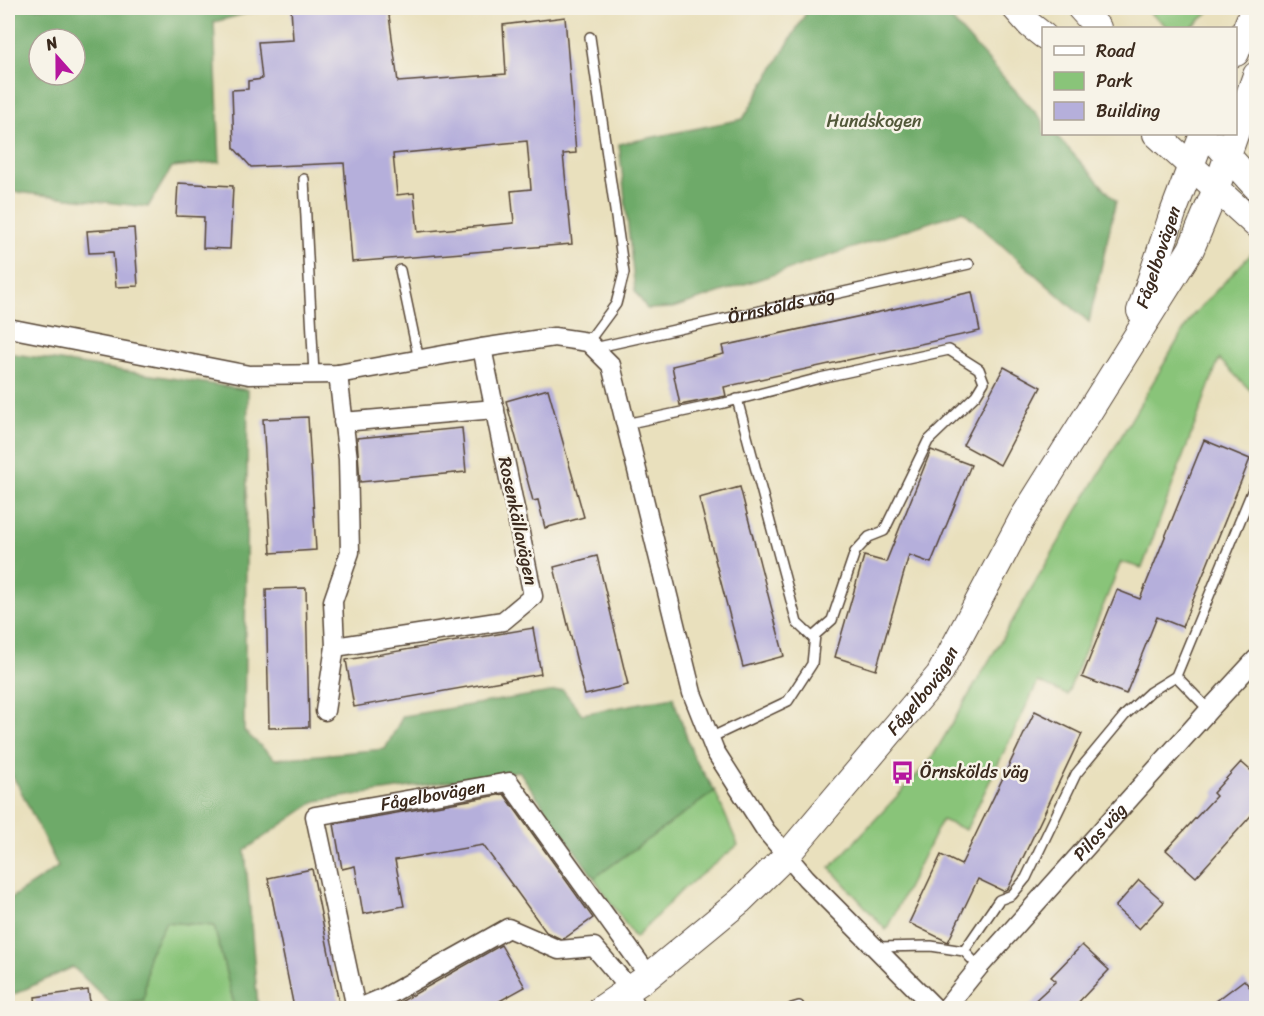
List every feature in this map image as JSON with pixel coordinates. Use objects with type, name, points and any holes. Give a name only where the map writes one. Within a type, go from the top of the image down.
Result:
[{"type":"street","points":[[1015,8],[1042,34]]},
{"type":"street","points":[[1080,8],[1097,27]]},
{"type":"street","points":[[1237,50],[1254,8]]},
{"type":"street","name":"Fågelbovägen","points":[[1237,129],[1257,75]]},
{"type":"street","points":[[1157,135],[1257,225]]},
{"type":"street","name":"Fågelbovägen","points":[[1127,349],[1173,213],[1205,135]]},
{"type":"street","points":[[1206,135],[1257,187]]},
{"type":"street","name":"Fågelbovägen","points":[[602,1008],[641,991],[787,855],[939,675],[1022,519],[1191,249],[1216,189],[1235,135]]},
{"type":"street","points":[[8,328],[249,375],[338,374],[554,337],[591,345],[611,365],[692,693],[715,751],[766,831],[806,878],[935,1008]]},
{"type":"street","name":"Rosenkällavägen","points":[[335,647],[503,621],[533,596],[482,348]]},
{"type":"street","points":[[324,711],[335,647],[333,601],[350,552],[348,459],[338,374]]},
{"type":"street","points":[[343,422],[495,409]]},
{"type":"street","name":"Pilos väg","points":[[946,1008],[979,967],[1032,891],[1257,659]]},
{"type":"street","name":"Fågelbovägen","points":[[357,1008],[315,816],[509,782],[641,991]]},
{"type":"street","points":[[357,1008],[385,997],[508,928],[559,950],[594,947],[641,991]]},
{"type":"lane","points":[[590,37],[624,273],[616,304],[591,345]]},
{"type":"lane","points":[[304,179],[314,374]]},
{"type":"lane","name":"Örnskölds väg","points":[[591,345],[969,264]]},
{"type":"lane","points":[[400,270],[419,360]]},
{"type":"lane","points":[[625,424],[949,350],[979,369],[984,382],[976,394],[928,441],[884,531],[868,537],[855,552],[832,620],[815,635],[812,664],[788,700],[710,738]]},
{"type":"lane","points":[[737,399],[797,623],[814,639]]},
{"type":"lane","points":[[964,951],[999,900],[1032,891],[1026,878],[1076,774],[1125,715],[1150,692],[1176,676],[1257,482]]},
{"type":"lane","points":[[1176,676],[1209,710]]},
{"type":"lane","points":[[874,947],[931,946],[964,951],[979,967]]},
{"type":"green space","points":[[8,8],[267,8],[214,22],[220,162],[172,167],[148,207],[8,191]]},
{"type":"green space","name":"Hundskogen","points":[[809,8],[941,8],[1042,120],[1042,135],[1056,135],[1116,201],[1089,322],[963,211],[673,308],[647,309],[635,291],[619,144],[743,119]]},
{"type":"green space","points":[[1144,8],[1211,8],[1191,27],[1168,27]]},
{"type":"green space","points":[[1253,252],[1256,255],[1256,396],[1219,359],[1142,568],[1121,562],[1067,695],[1038,682],[966,830],[942,820],[886,930],[830,868],[930,761],[1192,316]]},
{"type":"green space","points":[[8,353],[248,390],[244,731],[275,759],[385,749],[403,716],[563,690],[582,714],[673,697],[694,758],[715,791],[594,878],[519,771],[316,801],[245,850],[258,1008],[235,1008],[214,926],[166,922],[148,956],[144,1000],[111,1004],[73,967],[8,997],[8,900],[58,867],[18,785],[8,770]]},
{"type":"green space","points":[[715,791],[738,845],[682,890],[635,938],[594,878]]},
{"type":"green space","points":[[166,922],[214,926],[235,1008],[113,1008],[111,1004],[144,1000],[148,956]]},
{"type":"building","points":[[291,8],[388,8],[398,82],[506,74],[503,25],[565,17],[576,153],[563,154],[572,244],[352,262],[344,163],[251,167],[234,148],[232,90],[248,89],[248,81],[262,79],[258,42],[293,40]],"holes":[[[527,141],[531,189],[511,191],[514,223],[418,232],[414,193],[397,195],[393,154]]]},
{"type":"building","points":[[178,183],[233,186],[230,249],[203,248],[204,217],[176,216]]},
{"type":"building","points":[[134,228],[138,286],[116,287],[113,252],[89,253],[87,231]]},
{"type":"building","points":[[972,292],[980,331],[724,387],[726,396],[680,405],[672,366],[724,354],[722,346]]},
{"type":"building","points":[[1004,367],[1041,387],[1000,465],[963,445]]},
{"type":"building","points":[[548,389],[584,517],[545,528],[538,500],[533,501],[506,401]]},
{"type":"building","points":[[308,417],[316,550],[271,553],[263,419]]},
{"type":"building","points":[[462,428],[466,472],[360,482],[357,438]]},
{"type":"building","points":[[1204,440],[1250,459],[1182,627],[1157,617],[1126,694],[1082,677],[1117,590],[1140,599]]},
{"type":"building","points":[[931,450],[971,465],[931,563],[909,555],[876,670],[835,657],[864,556],[886,562]]},
{"type":"building","points":[[740,487],[784,656],[743,667],[699,498]]},
{"type":"building","points":[[597,556],[628,685],[585,695],[554,567]]},
{"type":"building","points":[[306,588],[309,727],[269,728],[266,589]]},
{"type":"building","points":[[533,628],[541,674],[354,707],[346,660]]},
{"type":"building","points":[[1035,711],[1082,734],[1008,889],[1003,891],[978,879],[948,942],[909,923],[941,855],[961,865]]},
{"type":"building","points":[[1241,762],[1257,776],[1257,809],[1196,877],[1166,850],[1216,796],[1213,793]]},
{"type":"building","points":[[504,794],[593,918],[565,938],[561,939],[546,932],[483,845],[395,860],[404,906],[363,914],[355,866],[342,869],[334,824]]},
{"type":"building","points":[[312,869],[340,1008],[294,1008],[268,878]]},
{"type":"building","points":[[1139,880],[1164,902],[1139,929],[1115,907]]},
{"type":"building","points":[[501,945],[525,987],[487,1008],[390,1008]]},
{"type":"building","points":[[1082,945],[1109,970],[1073,1008],[1027,1008],[1056,981],[1051,977]]},
{"type":"building","points":[[1244,980],[1257,996],[1257,1008],[1207,1008]]},
{"type":"building","points":[[88,990],[91,1008],[36,1008],[35,997]]},
{"type":"place","name":"Örnskölds väg","points":[[902,772]]}]
